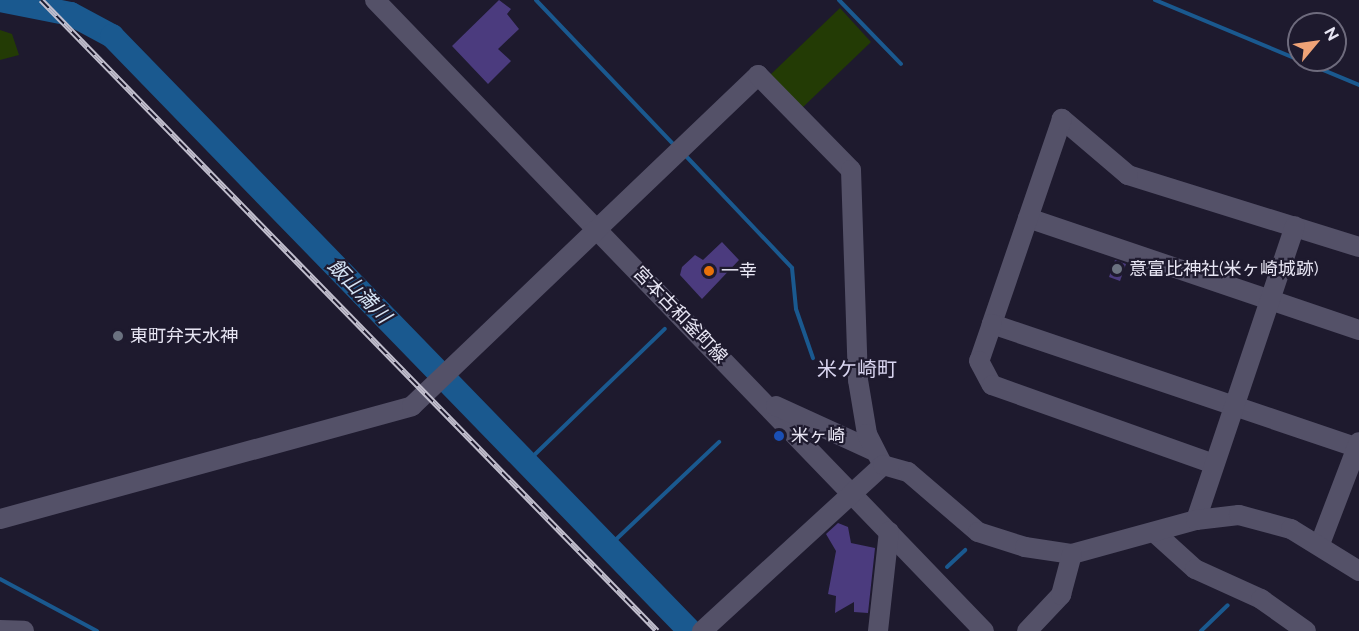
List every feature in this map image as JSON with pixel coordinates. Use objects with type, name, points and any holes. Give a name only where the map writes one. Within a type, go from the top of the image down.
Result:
[{"type":"street","points":[[361,0],[392,18]]},
{"type":"street","name":"宮本古和釜町線","points":[[375,0],[984,631]]},
{"type":"street","points":[[0,519],[399,412],[443,378],[758,75],[851,170],[854,340],[871,453],[849,492],[702,631]]},
{"type":"street","points":[[1214,464],[992,385],[979,361],[1062,119],[1128,175],[1359,247]]},
{"type":"street","points":[[1029,218],[1359,330]]},
{"type":"street","points":[[1196,520],[1268,300],[1295,226]]},
{"type":"street","points":[[992,324],[1233,407],[1358,446],[1320,544]]},
{"type":"street","points":[[754,392],[800,419],[908,472],[978,532],[1072,554],[1196,520],[1253,516],[1320,544],[1359,571]]},
{"type":"street","points":[[878,631],[889,532]]},
{"type":"street","points":[[1154,532],[1196,569],[1261,599],[1306,631]]},
{"type":"street","points":[[1027,631],[1061,595],[1072,554]]},
{"type":"street","points":[[0,630],[24,631]]},
{"type":"green space","points":[[840,8],[871,42],[801,109],[769,76]]},
{"type":"green space","points":[[0,30],[12,34],[19,55],[0,60]]},
{"type":"building","points":[[499,0],[511,9],[507,14],[519,29],[498,49],[511,61],[488,84],[452,46]]},
{"type":"building","points":[[722,242],[739,260],[702,299],[680,275],[682,267],[695,255],[703,260]]},
{"type":"building","points":[[1115,260],[1126,264],[1120,281],[1109,277]]},
{"type":"building","points":[[838,523],[848,527],[851,543],[875,548],[868,613],[854,612],[854,602],[835,613],[836,596],[828,594],[836,551],[826,534]]},
{"type":"waterway","name":"飯山満川","points":[[0,0],[71,14],[112,36],[690,631]]},
{"type":"waterway","points":[[536,0],[674,145]]},
{"type":"waterway","points":[[839,0],[901,64]]},
{"type":"waterway","points":[[1155,0],[1359,85]]},
{"type":"waterway","points":[[684,154],[792,268],[796,309],[813,358]]},
{"type":"waterway","points":[[526,463],[665,329]]},
{"type":"waterway","points":[[608,547],[719,442]]},
{"type":"waterway","points":[[947,567],[965,550]]},
{"type":"waterway","points":[[0,579],[97,631]]},
{"type":"waterway","points":[[1201,631],[1228,605]]},
{"type":"railway","points":[[41,0],[657,631]]},
{"type":"place","name":"意富比神社(米ヶ崎城跡)","points":[[1117,269]]},
{"type":"place","name":"一幸","points":[[709,271]]},
{"type":"place","name":"東町弁天水神","points":[[118,336]]},
{"type":"place","name":"米ヶ崎","points":[[779,436]]},
{"type":"district","name":"米ケ崎町","points":[[857,369]]}]
